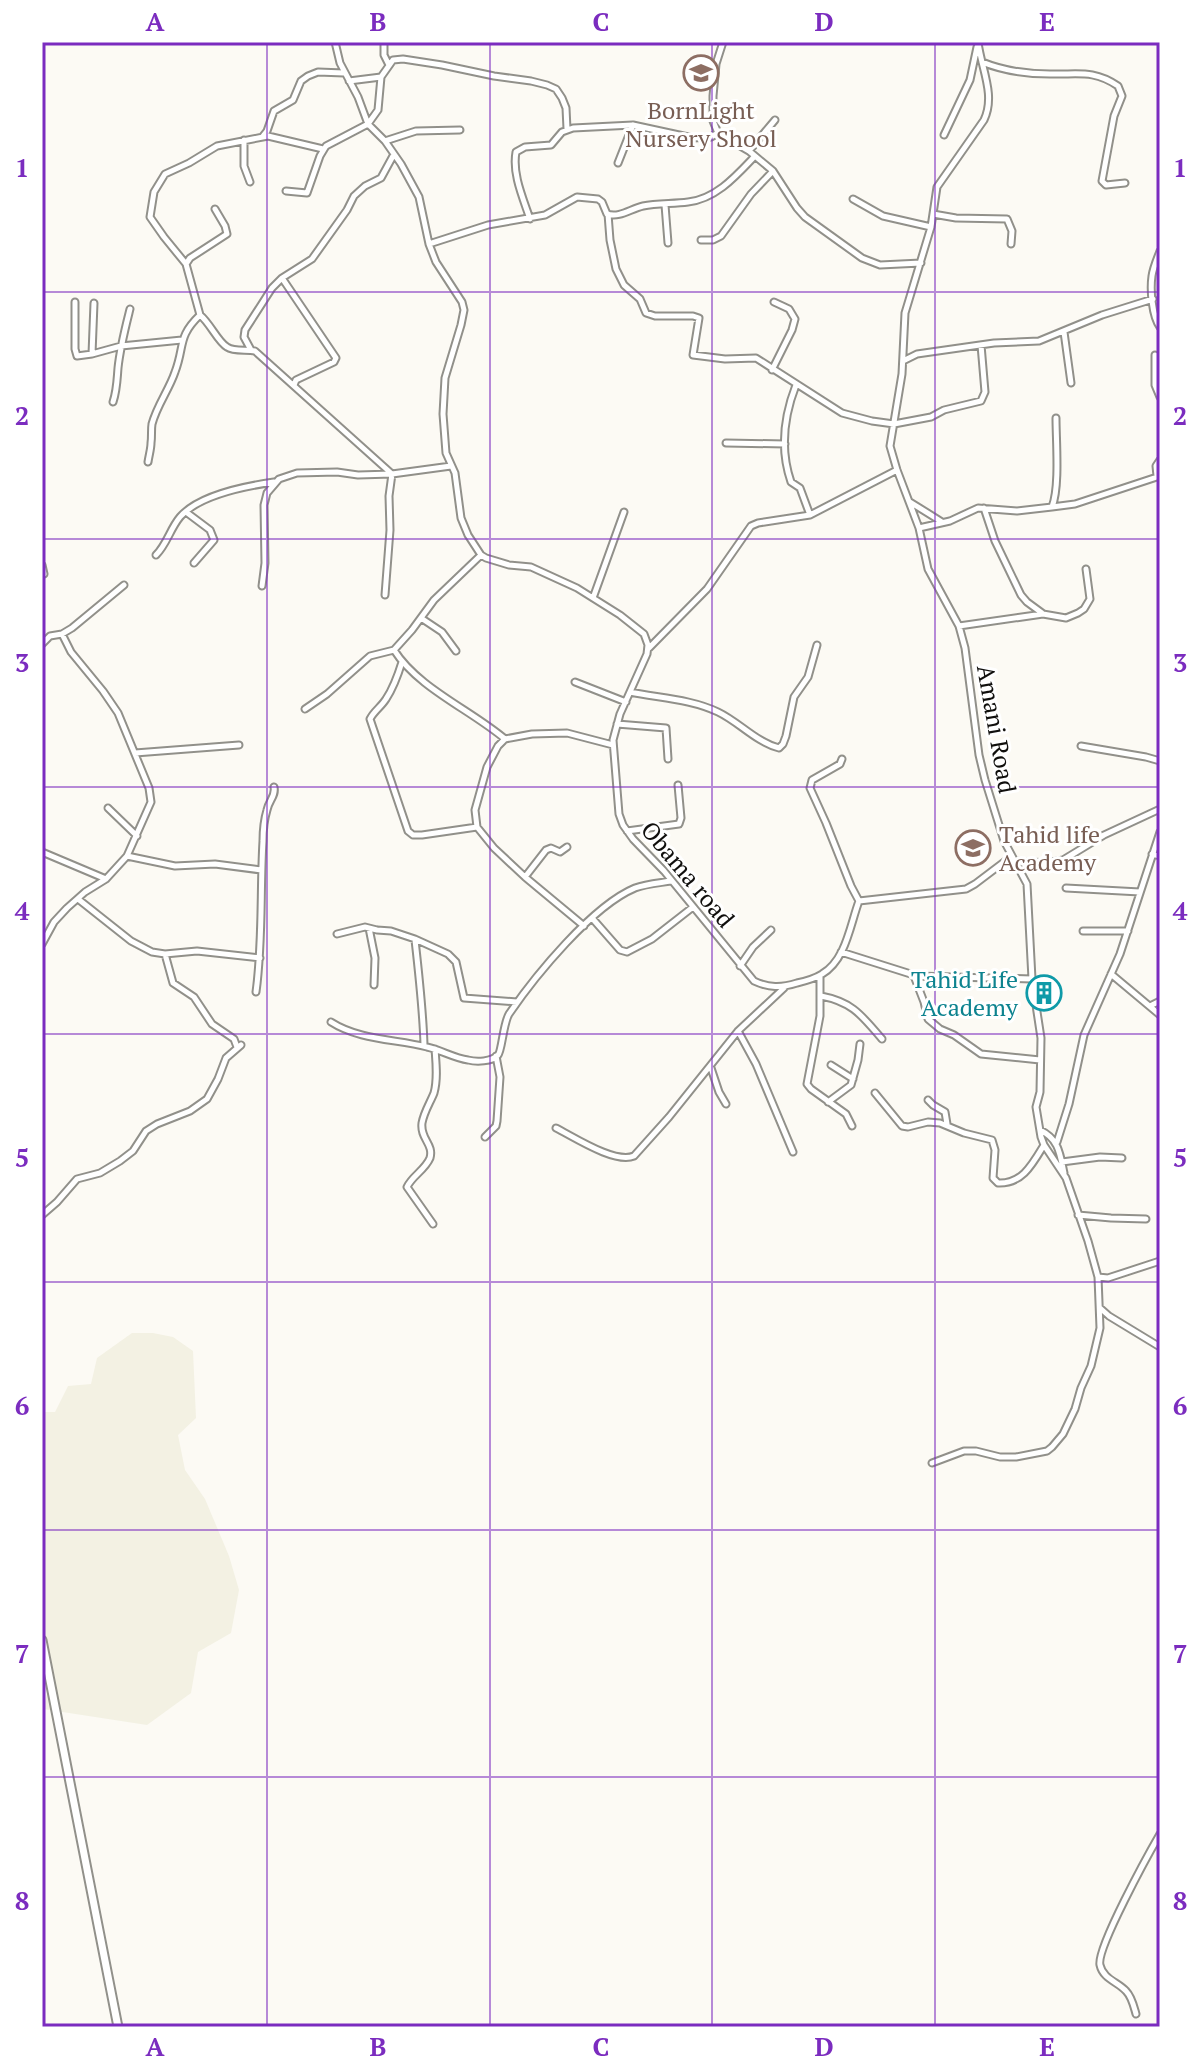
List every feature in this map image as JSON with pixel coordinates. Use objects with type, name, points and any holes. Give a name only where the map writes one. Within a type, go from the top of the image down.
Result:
[{"type":"street","points":[[335,42],[344,73],[358,97],[368,124],[385,141],[419,197],[436,262],[462,302],[464,310],[447,369],[443,398],[445,442],[455,473],[461,518],[468,535],[481,555],[509,565],[531,567],[593,598],[640,629],[647,640],[648,649]]},
{"type":"street","points":[[384,42],[389,65]]},
{"type":"street","points":[[723,42],[716,64],[714,88],[713,121],[718,133],[749,151],[773,171],[805,217],[862,258],[880,265],[921,263]]},
{"type":"street","points":[[944,135],[970,80],[978,42]]},
{"type":"street","name":"Amani Road","points":[[932,1463],[964,1451],[1016,1457],[1047,1451],[1052,1447],[1063,1434],[1075,1409],[1091,1366],[1100,1328],[1098,1277],[1066,1178],[1044,1145],[1036,1107],[1040,1092],[1041,1038],[1032,979],[1027,884],[1004,841],[985,780],[959,626],[928,569],[919,528],[890,446],[897,409],[905,313],[931,227],[935,195],[941,179],[988,110],[989,93],[978,42]]},
{"type":"street","points":[[286,191],[307,193],[323,149],[368,124],[378,110],[381,77],[394,59],[547,85],[558,91],[562,98],[567,129]]},
{"type":"street","points":[[981,61],[1009,71],[1091,75],[1105,78],[1118,86],[1122,96],[1114,116],[1102,181],[1106,185],[1125,183]]},
{"type":"street","points":[[263,136],[274,111],[293,100],[306,77],[318,72],[344,73]]},
{"type":"street","points":[[349,81],[381,77]]},
{"type":"street","points":[[749,151],[775,120]]},
{"type":"street","points":[[530,219],[516,170],[516,152],[525,147],[551,145],[567,129],[633,125],[693,138],[711,137],[718,133]]},
{"type":"street","points":[[618,163],[633,125]]},
{"type":"street","points":[[385,141],[416,131],[460,130]]},
{"type":"street","points":[[251,350],[226,347],[200,315],[186,264],[150,217],[154,192],[169,171],[217,146],[263,136],[323,149]]},
{"type":"street","points":[[244,140],[244,166],[250,182]]},
{"type":"street","points":[[392,474],[251,350],[244,337],[245,330],[272,288],[312,259],[357,193],[381,178],[394,155]]},
{"type":"street","points":[[608,214],[621,214],[645,206],[692,202],[732,180],[755,156]]},
{"type":"street","points":[[701,240],[721,236],[751,194],[773,171]]},
{"type":"street","points":[[429,244],[479,227],[545,215],[572,199],[598,199],[608,214],[616,269],[624,285],[640,299],[646,313],[699,318],[693,355],[725,359],[754,357],[852,417],[894,424],[931,417],[944,410],[981,401],[985,392],[981,345]]},
{"type":"street","points":[[853,199],[883,216],[931,227]]},
{"type":"street","points":[[665,205],[668,243]]},
{"type":"street","points":[[186,264],[190,258],[227,234],[215,209]]},
{"type":"street","points":[[933,214],[956,218],[1007,219],[1012,231],[1011,244]]},
{"type":"street","points":[[1160,251],[1152,275],[1156,322],[1160,327]]},
{"type":"street","points":[[282,278],[336,358],[334,362],[296,380],[294,385]]},
{"type":"street","points":[[902,361],[913,355],[1034,341],[1153,299]]},
{"type":"street","points":[[75,302],[77,356],[121,346],[182,340]]},
{"type":"street","points":[[772,370],[795,319],[789,309],[774,302]]},
{"type":"street","points":[[92,354],[94,303]]},
{"type":"street","points":[[113,402],[130,309]]},
{"type":"street","points":[[148,462],[151,426],[175,372],[182,340],[200,315]]},
{"type":"street","points":[[1064,332],[1071,383]]},
{"type":"street","points":[[1155,355],[1155,385],[1160,397]]},
{"type":"street","points":[[796,385],[787,410],[785,444],[791,482],[800,488],[810,515]]},
{"type":"street","points":[[1052,507],[1056,483],[1056,418]]},
{"type":"street","points":[[726,443],[785,444]]},
{"type":"street","points":[[919,528],[955,519],[973,509],[1017,511],[1075,504],[1159,476],[1156,466],[1160,460]]},
{"type":"street","points":[[156,555],[186,512],[212,497],[274,482],[297,473],[392,474],[451,466]]},
{"type":"street","points":[[648,649],[707,589],[751,526],[810,515],[897,470]]},
{"type":"street","points":[[385,595],[392,474]]},
{"type":"street","points":[[262,586],[265,563],[263,510],[267,493],[274,482]]},
{"type":"street","points":[[908,501],[943,523]]},
{"type":"street","points":[[984,508],[995,541],[1021,595],[1043,614]]},
{"type":"street","points":[[186,512],[213,534],[214,540],[194,563]]},
{"type":"street","points":[[593,598],[624,512]]},
{"type":"street","points":[[305,709],[370,656],[394,650],[434,600],[481,555]]},
{"type":"street","points":[[42,565],[44,574]]},
{"type":"street","points":[[959,626],[1043,614],[1066,618],[1078,613],[1090,599],[1086,569]]},
{"type":"street","points":[[42,644],[50,636],[72,628],[124,585]]},
{"type":"street","points":[[421,618],[442,632],[456,651]]},
{"type":"street","points":[[42,944],[54,922],[78,899],[106,879],[127,856],[151,802],[151,795],[115,707],[71,652],[62,634]]},
{"type":"street","points":[[630,692],[704,706],[779,748],[786,736],[794,697],[808,677],[817,645]]},
{"type":"street","name":"Obama road","points":[[648,649],[617,724],[613,745],[618,808],[627,831],[754,981],[775,988],[785,987]]},
{"type":"street","points":[[394,650],[402,662],[443,695],[505,739]]},
{"type":"street","points":[[402,662],[394,686],[370,719],[408,831],[413,835],[422,835],[477,827]]},
{"type":"street","points":[[575,682],[626,702]]},
{"type":"street","points":[[617,724],[666,728],[668,759]]},
{"type":"street","points":[[584,926],[494,848],[477,827],[475,810],[484,776],[498,746],[505,739],[567,733],[613,745]]},
{"type":"street","points":[[135,753],[239,745]]},
{"type":"street","points":[[1081,746],[1160,761]]},
{"type":"street","points":[[556,1128],[593,1147],[628,1158],[640,1151],[738,1031],[785,987],[820,976],[828,970],[841,952],[859,901],[810,788],[812,780],[840,764],[842,759]]},
{"type":"street","points":[[627,831],[679,824],[678,785]]},
{"type":"street","points":[[256,992],[265,815],[275,794],[274,787]]},
{"type":"street","points":[[108,808],[137,836]]},
{"type":"street","points":[[859,901],[966,889],[1014,858],[1047,863],[1063,860],[1104,835],[1160,809]]},
{"type":"street","points":[[1057,1142],[1084,1035],[1128,931],[1160,832]]},
{"type":"street","points":[[525,877],[546,850],[551,848],[559,853],[567,847]]},
{"type":"street","points":[[42,852],[106,879]]},
{"type":"street","points":[[1152,854],[1160,856]]},
{"type":"street","points":[[127,856],[175,866],[215,864],[261,870]]},
{"type":"street","points":[[331,1022],[368,1036],[424,1046],[471,1061],[487,1060],[501,1050],[504,1023],[517,1002],[554,956],[592,918],[633,889],[672,881]]},
{"type":"street","points":[[1066,888],[1140,892]]},
{"type":"street","points":[[78,899],[131,941],[152,952],[197,951],[260,958]]},
{"type":"street","points":[[592,918],[620,950],[627,952],[652,939],[693,907]]},
{"type":"street","points":[[337,934],[369,927],[415,939],[454,959],[464,998],[517,1002]]},
{"type":"street","points":[[369,927],[375,958],[374,985]]},
{"type":"street","points":[[740,966],[753,947],[771,930]]},
{"type":"street","points":[[1083,931],[1128,931]]},
{"type":"street","points":[[415,939],[424,1046]]},
{"type":"street","points":[[841,952],[914,975],[1032,979]]},
{"type":"street","points":[[42,1215],[77,1179],[100,1173],[120,1161],[133,1151],[146,1131],[190,1111],[207,1099],[226,1058],[239,1046],[212,1024],[194,997],[173,983],[165,954]]},
{"type":"street","points":[[1111,974],[1160,1015]]},
{"type":"street","points":[[914,975],[928,1019],[940,1029],[981,1054],[1040,1060]]},
{"type":"street","points":[[820,976],[820,1016],[807,1084],[846,1114],[852,1126]]},
{"type":"street","points":[[821,996],[853,1007],[882,1039]]},
{"type":"street","points":[[1150,1006],[1160,1001]]},
{"type":"street","points":[[738,1031],[756,1064],[793,1152]]},
{"type":"street","points":[[828,1102],[849,1087],[860,1044]]},
{"type":"street","points":[[433,1224],[407,1187],[431,1155],[429,1144],[422,1134],[422,1122],[435,1088],[435,1049]]},
{"type":"street","points":[[485,1137],[497,1121],[500,1077],[496,1056]]},
{"type":"street","points":[[831,1065],[853,1079]]},
{"type":"street","points":[[711,1067],[726,1104]]},
{"type":"street","points":[[875,1093],[902,1126],[928,1122],[992,1140],[995,1150],[993,1178],[1000,1184],[1023,1176],[1044,1145]]},
{"type":"street","points":[[928,1100],[945,1112],[947,1125]]},
{"type":"street","points":[[1040,1130],[1057,1142],[1066,1178]]},
{"type":"street","points":[[1062,1162],[1122,1158]]},
{"type":"street","points":[[1078,1215],[1146,1219]]},
{"type":"street","points":[[1098,1277],[1108,1278],[1160,1261]]},
{"type":"street","points":[[1100,1308],[1160,1347]]},
{"type":"street","points":[[42,1640],[118,2027]]},
{"type":"street","points":[[1136,2014],[1127,1991],[1105,1974],[1100,1959],[1140,1870],[1160,1834]]},
{"type":"shaded area","points":[[132,1333],[173,1337],[193,1351],[196,1418],[178,1435],[185,1470],[205,1499],[229,1556],[239,1590],[231,1633],[198,1652],[191,1693],[147,1725],[43,1709],[53,1671],[42,1648],[42,1412],[55,1412],[68,1386],[91,1384],[97,1358]]},
{"type":"place","name":"BornLight Nursery Shool","points":[[701,73]]},
{"type":"place","name":"Tahid life Academy","points":[[973,848]]},
{"type":"place","name":"Tahid Life Academy","points":[[1044,993]]}]
